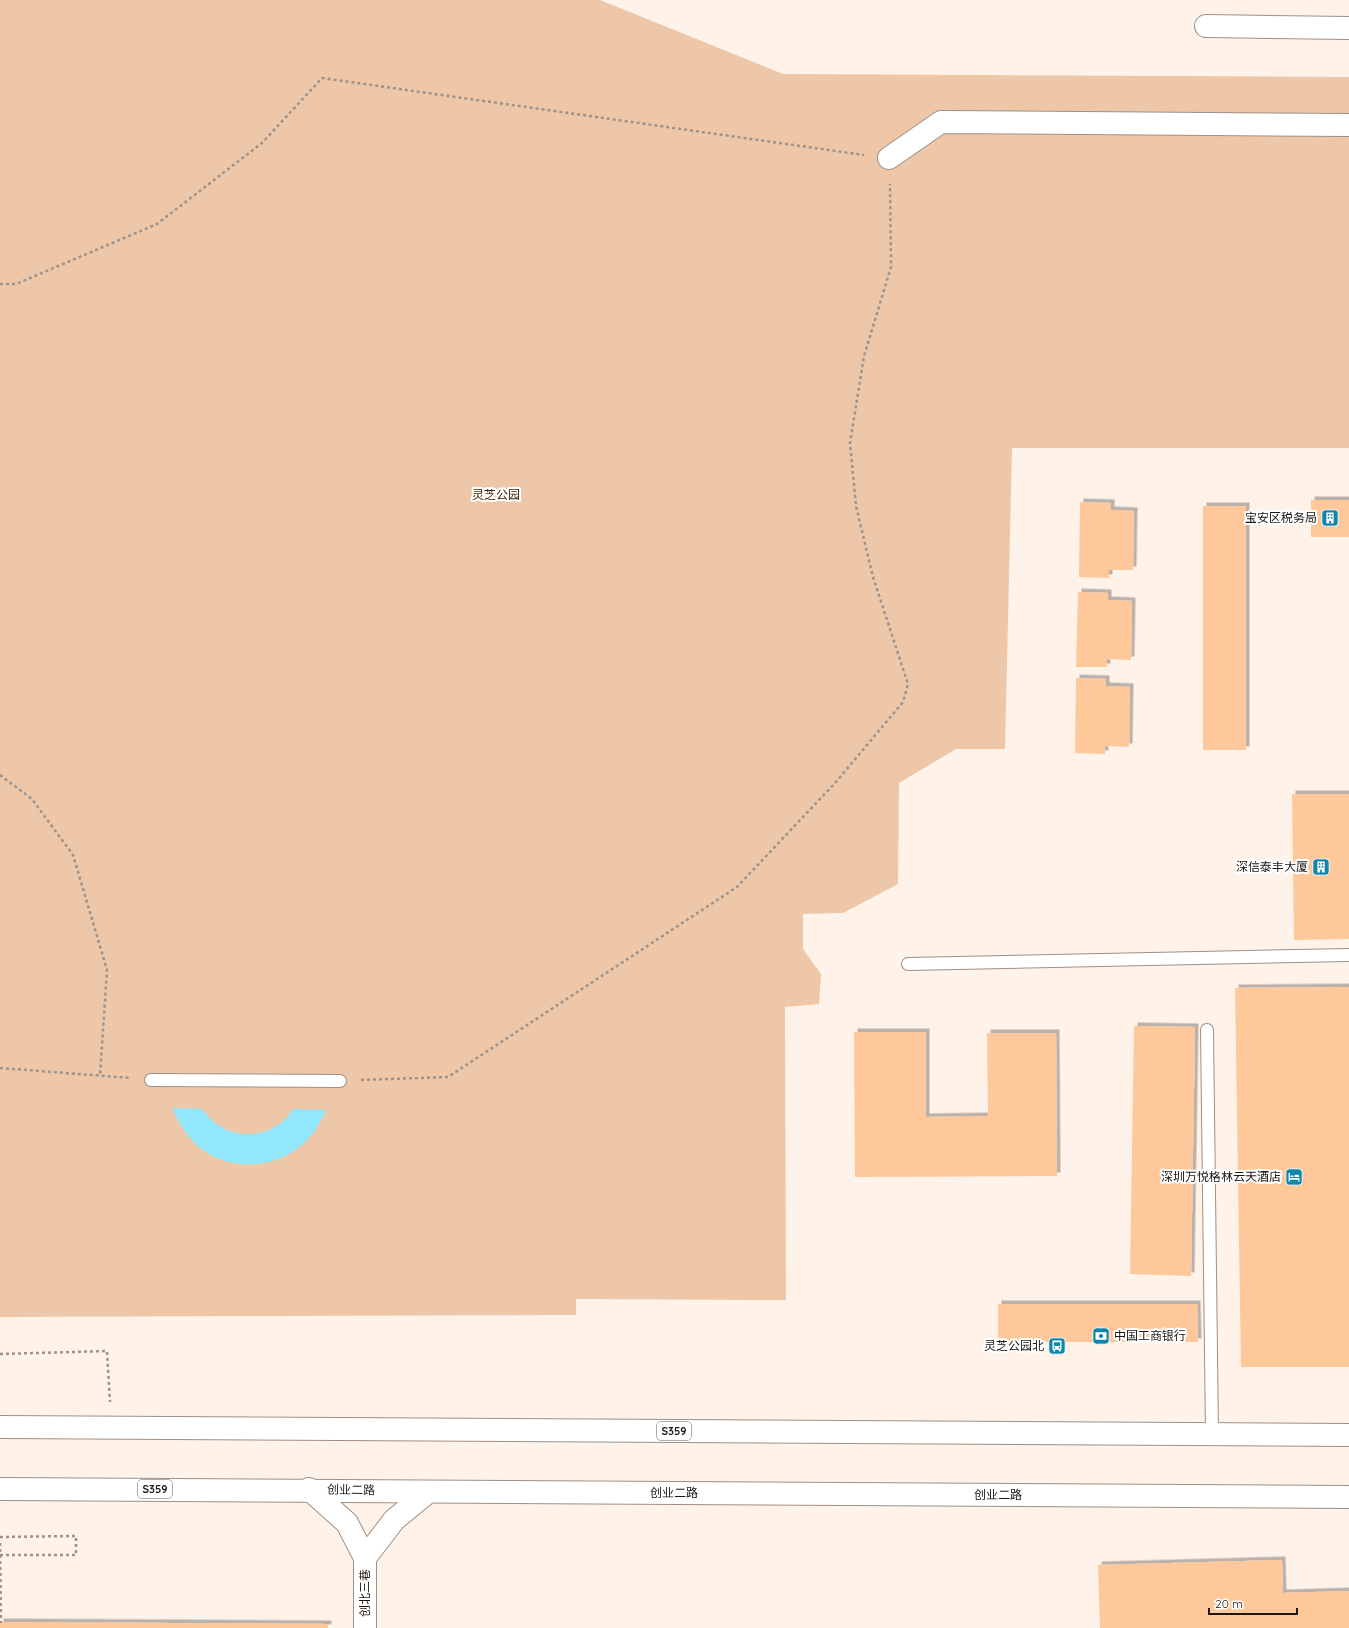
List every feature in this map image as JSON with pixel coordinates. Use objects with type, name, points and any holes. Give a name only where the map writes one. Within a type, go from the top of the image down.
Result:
[{"type":"main road","points":[[1206,26],[1349,28]]},
{"type":"main road","points":[[889,158],[941,122],[1349,125]]},
{"type":"main road","name":"S359","points":[[0,1427],[1349,1435]]},
{"type":"main road","name":"创业二路","points":[[0,1489],[309,1489],[428,1492],[1349,1497]]},
{"type":"main road","points":[[309,1489],[347,1523],[365,1558],[394,1520],[428,1492]]},
{"type":"main road","name":"创北三巷","points":[[365,1558],[365,1628]]},
{"type":"lane","points":[[908,964],[1349,955]]},
{"type":"lane","points":[[1207,1030],[1212,1434]]},
{"type":"lane","points":[[151,1080],[340,1081]]},
{"type":"path","points":[[0,284],[16,284],[157,224],[262,143],[322,78],[889,158],[891,267],[864,356],[850,443],[856,506],[871,570],[908,684],[903,702],[836,782],[737,887],[448,1077],[340,1081]]},
{"type":"path","points":[[0,775],[32,799],[72,854],[107,970],[100,1076]]},
{"type":"path","points":[[0,1068],[151,1080]]},
{"type":"path","points":[[0,1354],[107,1351],[112,1428]]},
{"type":"path","points":[[0,1537],[76,1536],[76,1555],[0,1555]]},
{"type":"path","points":[[0,1543],[1,1622]]},
{"type":"green space","name":"灵芝公园","points":[[0,0],[600,0],[783,74],[1349,77],[1349,448],[1012,448],[1005,749],[956,749],[899,783],[898,884],[843,913],[803,914],[803,949],[821,974],[819,1004],[785,1007],[786,1300],[576,1299],[576,1315],[0,1317]]},
{"type":"water","points":[[172,1108],[202,1109],[213,1121],[223,1128],[249,1134],[267,1131],[275,1127],[286,1118],[293,1109],[327,1110],[311,1136],[299,1147],[272,1161],[257,1164],[242,1164],[228,1162],[213,1156],[200,1148],[183,1129]]},
{"type":"building","name":"宝安区税务局","points":[[1311,500],[1349,500],[1349,537],[1311,537]]},
{"type":"building","points":[[1080,502],[1111,503],[1111,510],[1134,511],[1133,570],[1109,570],[1109,578],[1079,577]]},
{"type":"building","points":[[1203,506],[1246,506],[1246,750],[1203,750]]},
{"type":"building","points":[[1078,592],[1108,593],[1108,600],[1132,601],[1131,660],[1107,659],[1107,667],[1076,667]]},
{"type":"building","points":[[1076,678],[1106,679],[1106,686],[1130,687],[1129,747],[1105,746],[1105,754],[1075,753]]},
{"type":"building","name":"深信泰丰大厦","points":[[1292,794],[1349,794],[1349,939],[1294,940]]},
{"type":"building","name":"深圳万悦格林云天酒店","points":[[1349,987],[1349,1367],[1241,1367],[1235,988]]},
{"type":"building","points":[[1134,1026],[1195,1027],[1191,1276],[1130,1274]]},
{"type":"building","points":[[854,1032],[926,1032],[926,1117],[988,1116],[987,1033],[1056,1033],[1057,1176],[855,1177]]},
{"type":"building","points":[[998,1304],[1197,1304],[1198,1342],[998,1342]]},
{"type":"building","points":[[1282,1560],[1283,1593],[1349,1591],[1349,1628],[1100,1628],[1098,1565]]},
{"type":"building","points":[[0,1622],[328,1624],[328,1628],[0,1628]]},
{"type":"place","name":"宝安区税务局","points":[[1330,518]]},
{"type":"place","name":"深信泰丰大厦","points":[[1321,867]]},
{"type":"place","name":"深圳万悦格林云天酒店","points":[[1294,1177]]},
{"type":"place","name":"中国工商银行","points":[[1101,1336]]},
{"type":"place","name":"灵芝公园北","points":[[1057,1346]]}]
